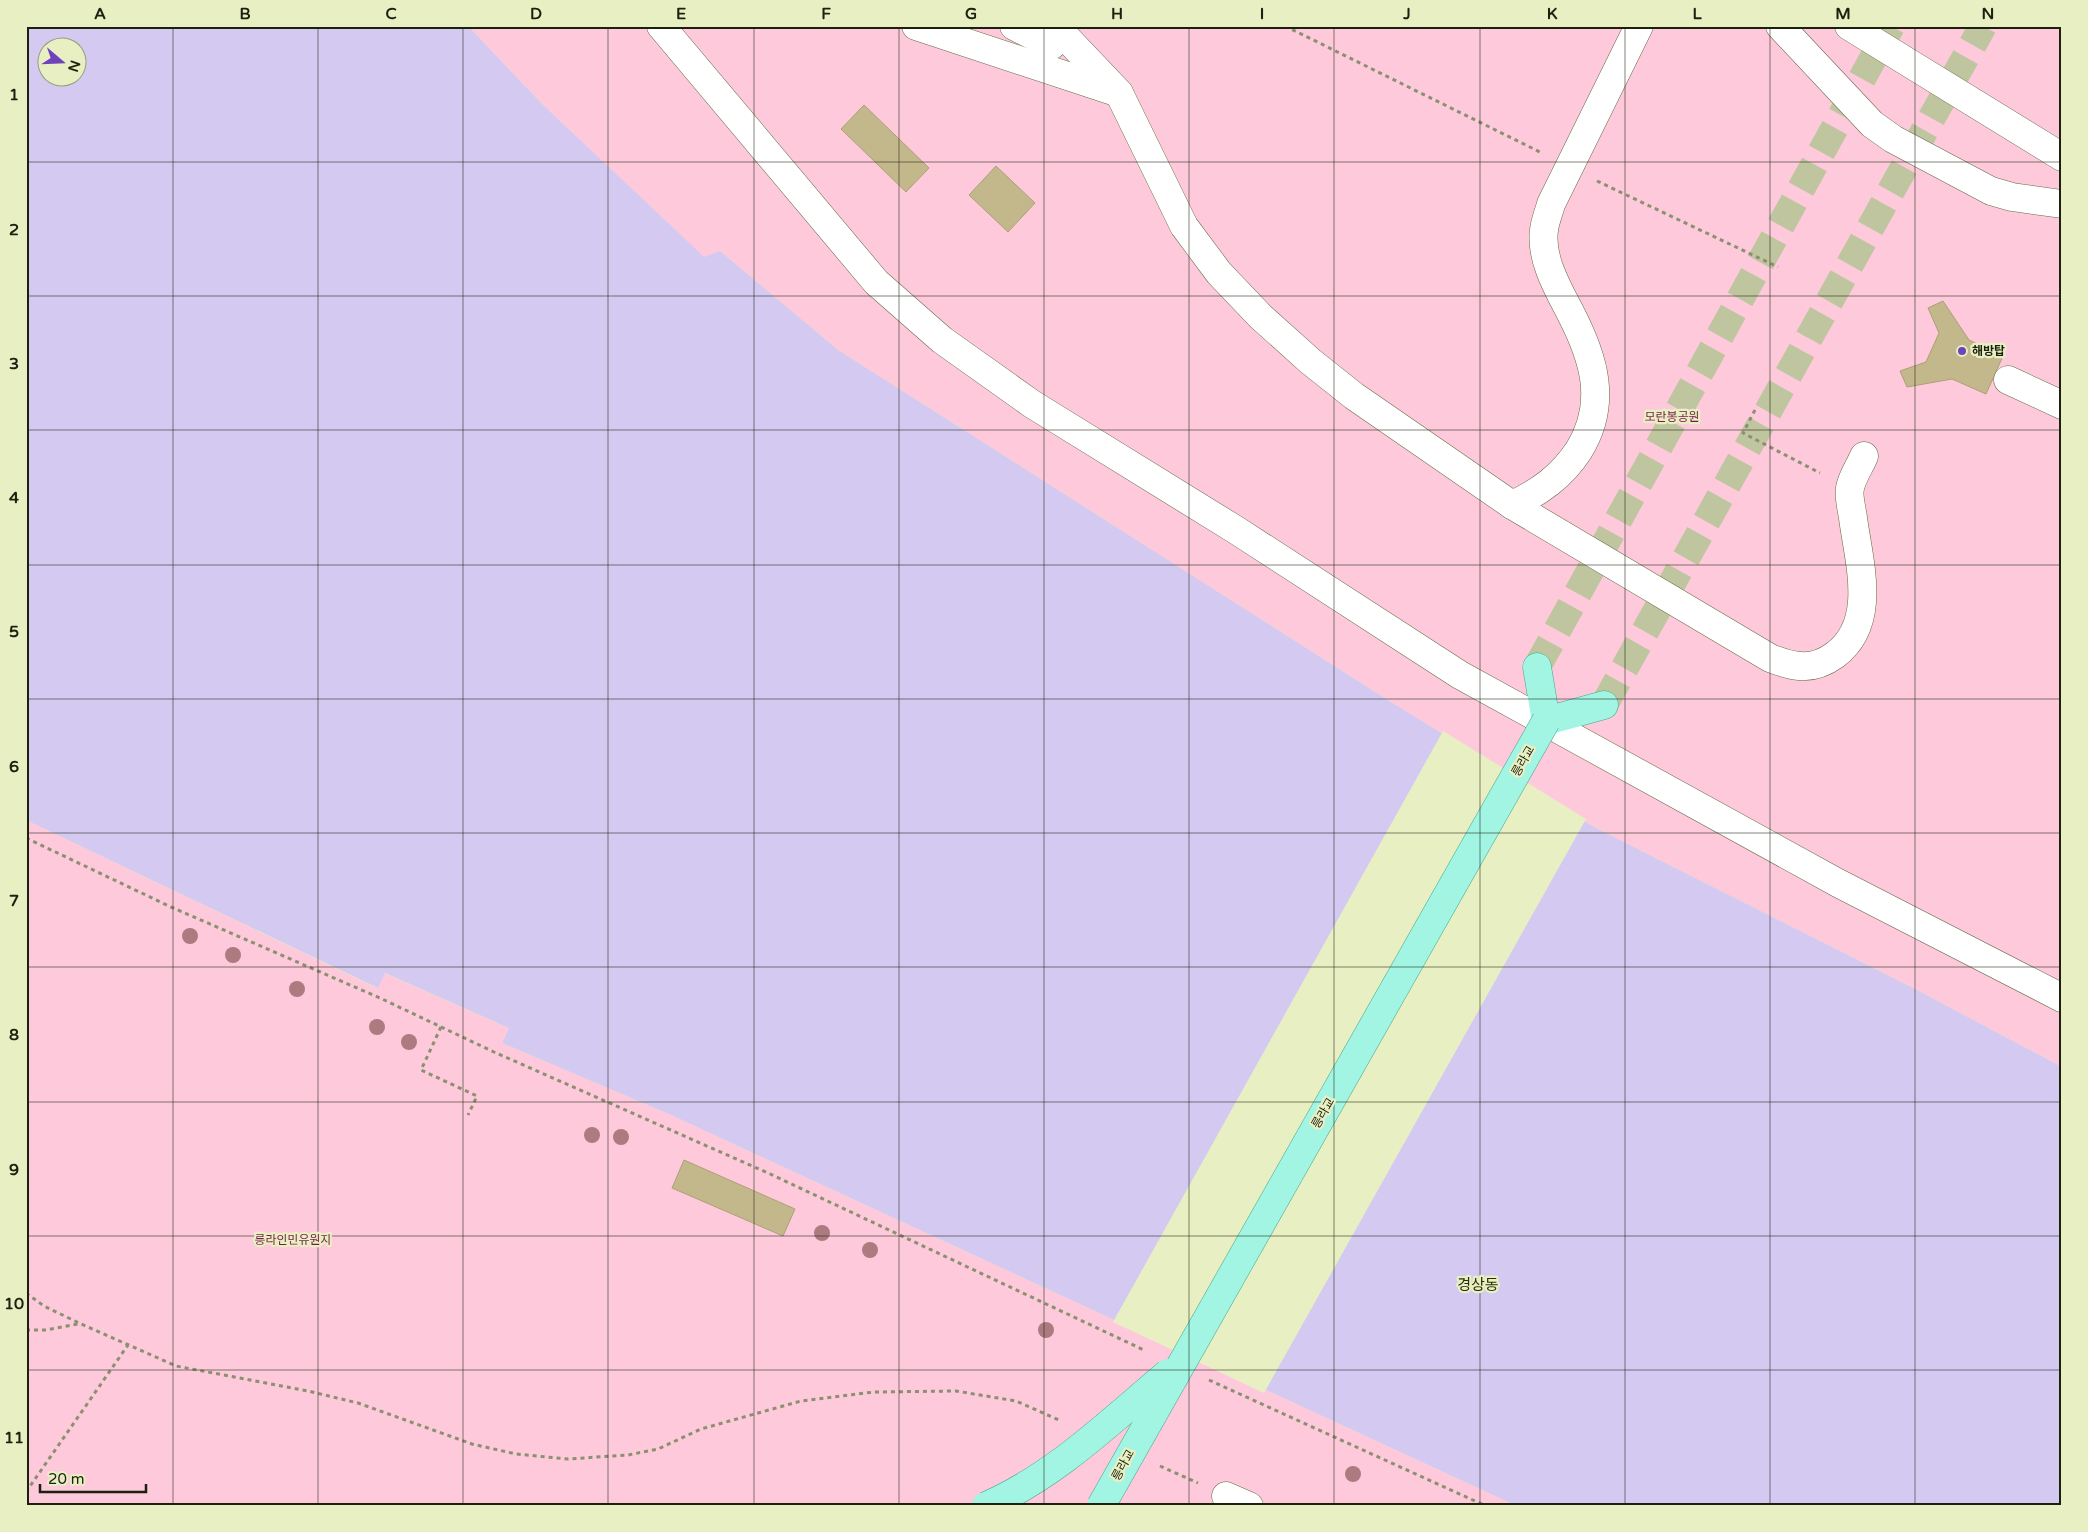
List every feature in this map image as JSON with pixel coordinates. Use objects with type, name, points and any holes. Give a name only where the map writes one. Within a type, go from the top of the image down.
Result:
[{"type":"main road","points":[[1537,666],[1546,721],[1604,705]]},
{"type":"main road","name":"릉라교","points":[[1101,1506],[1191,1369],[1546,721]]},
{"type":"main road","points":[[986,1506],[1013,1494],[1191,1369]]},
{"type":"street","points":[[661,26],[876,282],[942,340],[1032,404],[1236,530],[1460,675],[1838,883],[2062,998]]},
{"type":"street","points":[[916,26],[1118,93]]},
{"type":"street","points":[[1014,26],[1052,44],[1060,28],[1118,93],[1184,226],[1219,273],[1260,316],[1310,361],[1354,396],[1512,505],[1770,658],[1789,666],[1805,668],[1828,660],[1841,650],[1853,635],[1860,619],[1862,590],[1849,488],[1864,456]]},
{"type":"street","points":[[1512,505],[1534,495],[1554,479],[1576,455],[1586,438],[1594,414],[1596,392],[1593,367],[1571,314],[1557,290],[1547,260],[1544,231],[1551,204],[1639,26]]},
{"type":"street","points":[[1780,26],[1872,124],[1893,139],[1991,191],[2012,197],[2062,204]]},
{"type":"street","points":[[1849,26],[2062,157]]},
{"type":"street","points":[[2008,380],[2062,405]]},
{"type":"path","points":[[1285,26],[1542,153]]},
{"type":"path","points":[[1602,184],[1778,267]]},
{"type":"path","points":[[1754,410],[1743,432],[1849,488]]},
{"type":"path","points":[[26,838],[170,907],[768,1173],[1146,1351]]},
{"type":"path","points":[[441,1027],[422,1070],[477,1096],[468,1115]]},
{"type":"path","points":[[26,1293],[44,1306],[79,1324],[176,1366],[308,1391],[358,1403],[472,1444],[516,1454],[568,1459],[628,1455],[658,1449],[701,1429],[792,1403],[874,1392],[956,1391],[1016,1401],[1069,1425]]},
{"type":"path","points":[[26,1330],[46,1330],[79,1324]]},
{"type":"path","points":[[26,1492],[128,1345]]},
{"type":"path","points":[[1191,1369],[1486,1506]]},
{"type":"path","points":[[1156,1464],[1238,1501]]},
{"type":"green space","name":"모란봉공원","points":[[468,26],[2062,26],[2062,1067],[1915,989],[1594,827],[1383,697],[838,350],[720,251],[704,258],[542,104]]},
{"type":"green space","name":"릉라인민유원지","points":[[26,820],[377,988],[384,973],[509,1028],[502,1043],[669,1114],[1517,1506],[26,1506]]},
{"type":"shaded area","points":[[26,26],[468,26],[542,104],[704,257],[720,251],[838,350],[1383,697],[1594,827],[1915,989],[2062,1067],[2062,1506],[1517,1506],[669,1114],[502,1043],[509,1028],[385,973],[378,988],[26,820]]},
{"type":"pier","points":[[1443,731],[1586,819],[1264,1393],[1113,1322]]},
{"type":"building","points":[[864,105],[929,168],[906,192],[841,129]]},
{"type":"building","points":[[996,166],[1035,203],[1008,232],[969,195]]},
{"type":"building","name":"해방탑","points":[[1943,301],[1969,340],[2003,356],[1986,394],[1952,379],[1907,387],[1900,371],[1926,362],[1939,333],[1928,308]]},
{"type":"building","points":[[684,1160],[795,1209],[783,1236],[672,1188]]},
{"type":"tunnel","points":[[1537,667],[1891,26]]},
{"type":"tunnel","points":[[1604,705],[1983,26]]},
{"type":"place","name":"해방탑","points":[[1962,351]]},
{"type":"district","name":"경상동","points":[[1478,1285]]}]
